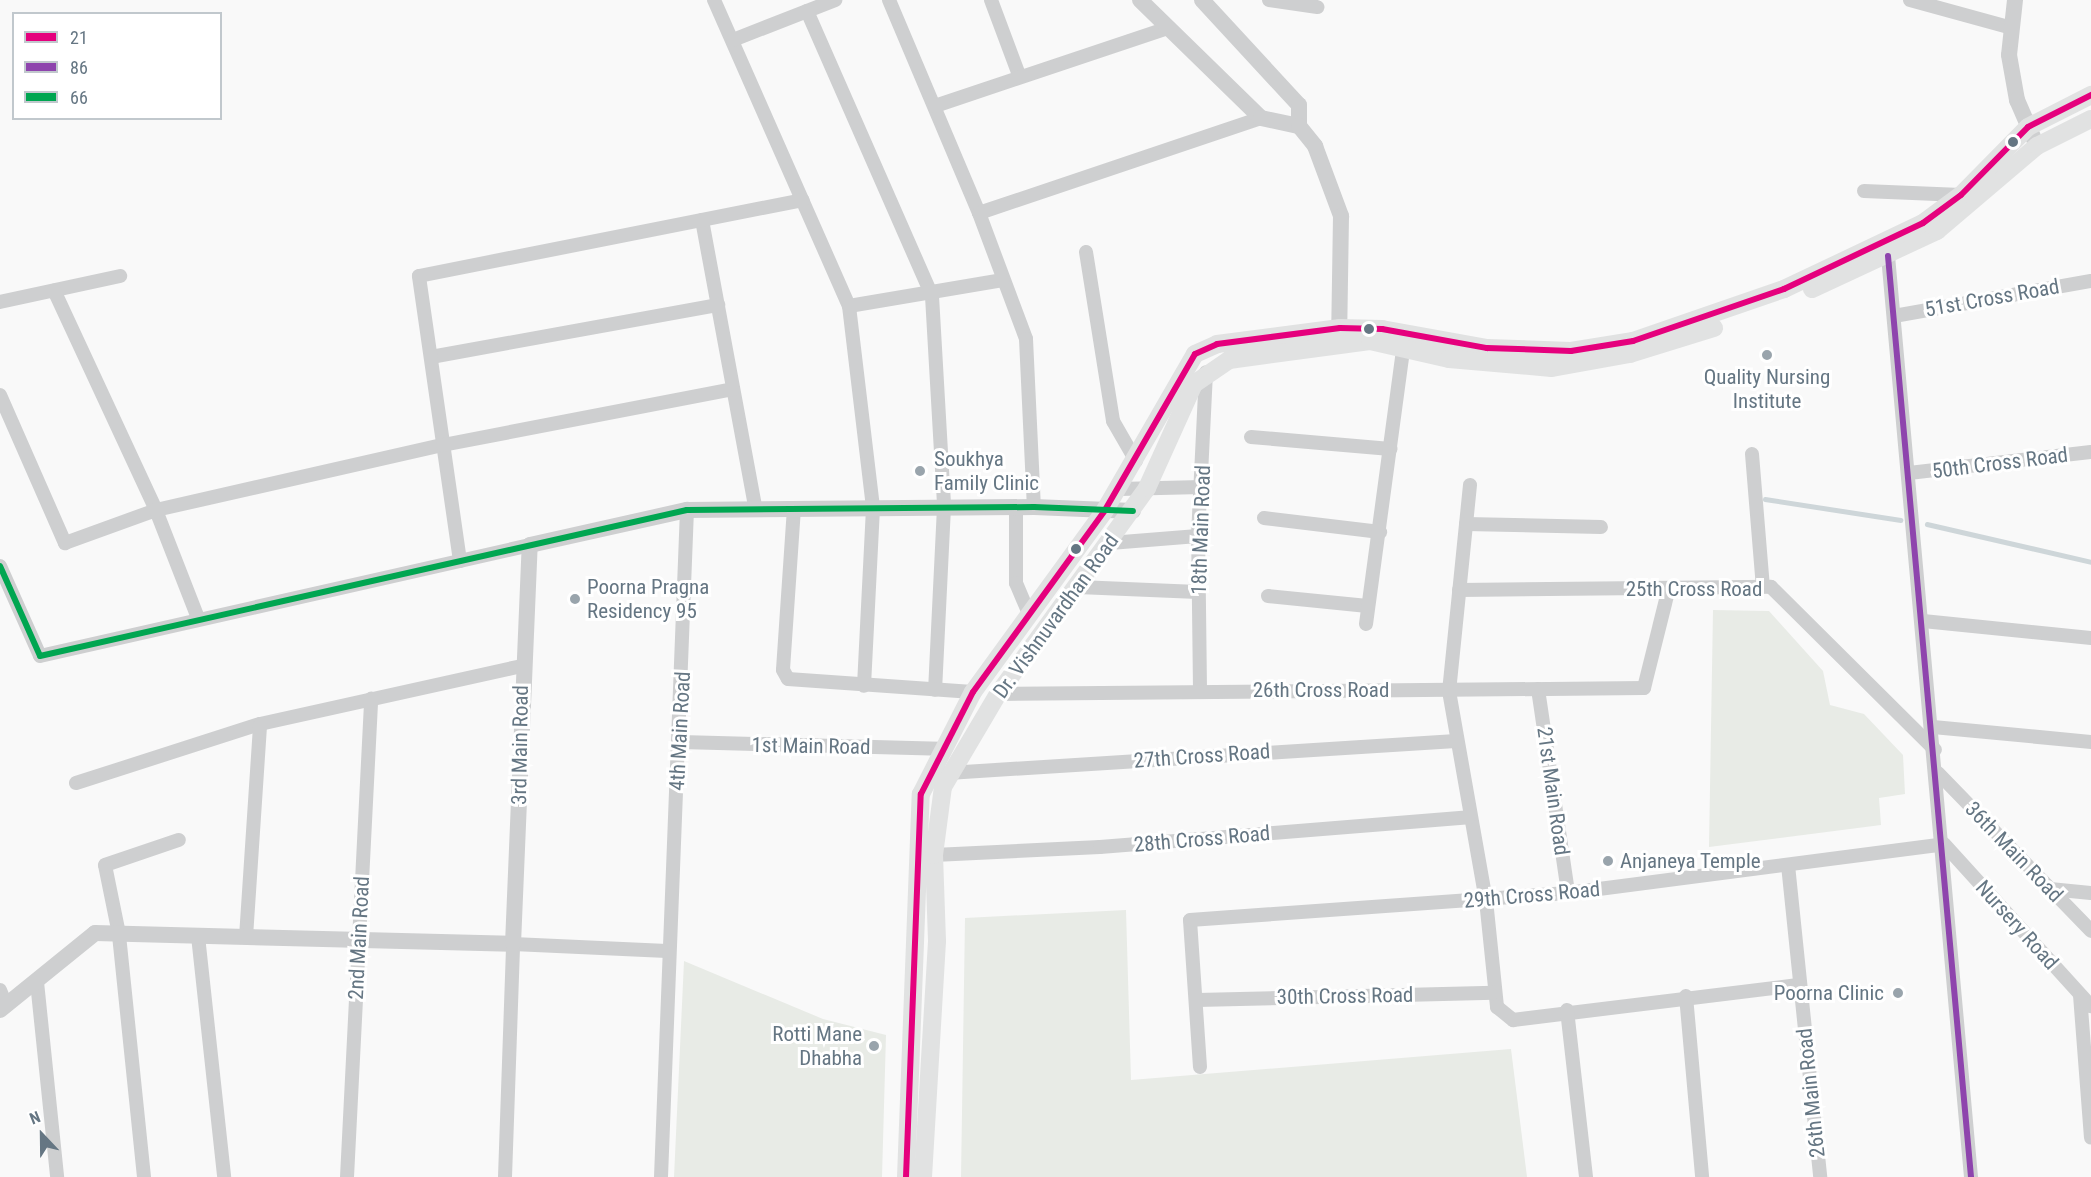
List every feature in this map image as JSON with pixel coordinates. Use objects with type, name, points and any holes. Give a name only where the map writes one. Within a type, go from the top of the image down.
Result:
[{"type":"main road","name":"Dr. Vishnuvardhan Road","points":[[923,1177],[937,941],[934,855],[948,773],[997,695],[1110,543],[1147,488],[1194,384],[1206,372],[1229,360],[1382,329],[1487,348],[1571,351],[1634,341],[1784,289],[1923,223],[1961,195],[2028,127],[2091,95]]},
{"type":"main road","name":"Dr. Vishnuvardhan Road","points":[[906,1177],[916,827],[921,794],[940,749],[975,689],[1030,616],[1119,489],[1136,461],[1179,374],[1195,354],[1217,344],[1339,337],[1505,366],[1576,365],[1676,342],[1888,256],[1937,231],[2037,146],[2091,119]]},
{"type":"main road","points":[[975,689],[997,695]]},
{"type":"street","points":[[714,0],[849,306],[873,507],[864,686]]},
{"type":"street","points":[[733,39],[835,0]]},
{"type":"street","points":[[889,0],[979,213],[1026,339],[1034,507]]},
{"type":"street","points":[[992,0],[1019,75]]},
{"type":"street","points":[[1140,0],[1261,118]]},
{"type":"street","points":[[1202,0],[1299,105],[1299,126],[1315,146],[1341,216],[1339,337]]},
{"type":"street","points":[[1269,0],[1317,7]]},
{"type":"street","points":[[1910,0],[2009,27]]},
{"type":"street","points":[[2015,0],[2009,27],[2017,100],[2037,146]]},
{"type":"street","points":[[807,11],[932,296],[944,507],[935,690]]},
{"type":"street","points":[[935,106],[1019,75],[1168,28]]},
{"type":"street","points":[[979,213],[1261,118],[1299,126]]},
{"type":"street","points":[[1864,191],[1961,195]]},
{"type":"street","points":[[460,561],[419,276],[803,200]]},
{"type":"street","points":[[702,220],[756,510]]},
{"type":"street","points":[[1086,252],[1113,421],[1136,461]]},
{"type":"street","points":[[1888,256],[1938,773],[1971,1177]]},
{"type":"street","points":[[0,302],[120,276]]},
{"type":"street","points":[[849,306],[932,296],[1003,280]]},
{"type":"street","name":"51st Cross Road","points":[[1894,316],[2091,281]]},
{"type":"street","points":[[54,290],[156,510],[198,618]]},
{"type":"street","points":[[431,357],[718,305]]},
{"type":"street","points":[[1366,624],[1403,350]]},
{"type":"street","name":"18th Main Road","points":[[1200,689],[1198,536],[1206,372]]},
{"type":"street","points":[[0,395],[65,543],[156,510],[443,445],[733,388]]},
{"type":"street","points":[[1251,437],[1390,449]]},
{"type":"street","name":"50th Cross Road","points":[[1909,473],[2091,452]]},
{"type":"street","points":[[1752,454],[1763,587]]},
{"type":"street","points":[[1470,485],[1449,691],[1469,817],[1486,900],[1497,1007],[1513,1020],[1567,1010],[1800,985]]},
{"type":"street","points":[[1119,489],[1202,487]]},
{"type":"street","points":[[1016,507],[1016,583],[1030,616]]},
{"type":"street","points":[[0,566],[40,656],[198,618],[687,510],[1034,507],[1132,511]]},
{"type":"street","points":[[794,508],[783,670],[798,682],[935,690],[975,689]]},
{"type":"street","name":"4th Main Road","points":[[661,1177],[667,951],[681,742],[687,510]]},
{"type":"street","points":[[1264,518],[1380,532]]},
{"type":"street","points":[[1466,524],[1601,527]]},
{"type":"street","points":[[1110,543],[1198,536]]},
{"type":"street","name":"3rd Main Road","points":[[513,944],[521,666],[530,545]]},
{"type":"street","points":[[1078,587],[1197,592]]},
{"type":"street","name":"25th Cross Road","points":[[1459,590],[1771,587],[1935,750]]},
{"type":"street","name":"26th Cross Road","points":[[997,695],[1200,689],[1449,691],[1644,688],[1669,588]]},
{"type":"street","points":[[1268,596],[1368,606]]},
{"type":"street","points":[[1923,621],[2091,638]]},
{"type":"street","points":[[76,783],[260,724],[521,666]]},
{"type":"street","name":"21st Main Road","points":[[1538,689],[1568,893]]},
{"type":"street","name":"2nd Main Road","points":[[347,1177],[370,699]]},
{"type":"street","points":[[246,937],[260,724]]},
{"type":"street","points":[[1933,727],[2091,742]]},
{"type":"street","name":"27th Cross Road","points":[[948,773],[1456,741]]},
{"type":"street","name":"1st Main Road","points":[[681,742],[940,749]]},
{"type":"street","name":"36th Main Road","points":[[1938,773],[2091,931]]},
{"type":"street","name":"28th Cross Road","points":[[934,855],[1100,848],[1469,817]]},
{"type":"street","points":[[144,1177],[119,934],[105,865],[179,840]]},
{"type":"street","name":"29th Cross Road","points":[[1197,1000],[1190,920],[1568,893],[1944,844]]},
{"type":"street","name":"Nursery Road","points":[[1944,844],[2091,1006]]},
{"type":"street","name":"26th Main Road","points":[[1788,865],[1820,1177]]},
{"type":"street","points":[[2050,889],[2091,893]]},
{"type":"street","points":[[2,1002],[37,982],[95,933],[359,939],[667,951]]},
{"type":"street","points":[[198,936],[224,1177]]},
{"type":"street","points":[[505,1177],[513,944]]},
{"type":"street","points":[[37,982],[57,1177]]},
{"type":"street","name":"30th Cross Road","points":[[1197,1000],[1494,993]]},
{"type":"street","points":[[2080,995],[2091,1138]]},
{"type":"street","points":[[1686,996],[1702,1177]]},
{"type":"street","points":[[1197,1000],[1200,1067]]},
{"type":"street","points":[[1567,1010],[1586,1177]]},
{"type":"shaded area","points":[[1713,610],[1769,611],[1823,671],[1830,705],[1864,714],[1903,755],[1905,794],[1879,798],[1881,825],[1709,847]]},
{"type":"shaded area","points":[[1126,910],[1131,1080],[1511,1049],[1527,1177],[961,1177],[965,918]]},
{"type":"shaded area","points":[[684,961],[823,1019],[886,1035],[882,1177],[674,1177]]},
{"type":"waterway","points":[[1765,499],[1900,520]]},
{"type":"waterway","points":[[1927,524],[2091,562]]},
{"type":"transit line","name":"21","points":[[906,1177],[921,794],[973,692],[1105,510],[1195,354],[1217,344],[1340,328],[1382,329],[1487,348],[1571,351],[1633,341],[1784,289],[1923,223],[1961,195],[2028,127],[2091,95]]},
{"type":"transit line","name":"86","points":[[1888,256],[1971,1177]]},
{"type":"transit line","name":"66","points":[[0,566],[40,656],[687,510],[1034,507],[1133,511]]},
{"type":"place","name":"Quality Nursing Institute","points":[[1767,355]]},
{"type":"place","name":"Soukhya Family Clinic","points":[[920,471]]},
{"type":"place","name":"Poorna Pragna Residency 95","points":[[575,599]]},
{"type":"place","name":"Anjaneya Temple","points":[[1608,861]]},
{"type":"place","name":"Poorna Clinic","points":[[1898,993]]},
{"type":"place","name":"Rotti Mane Dhabha","points":[[874,1046]]}]
